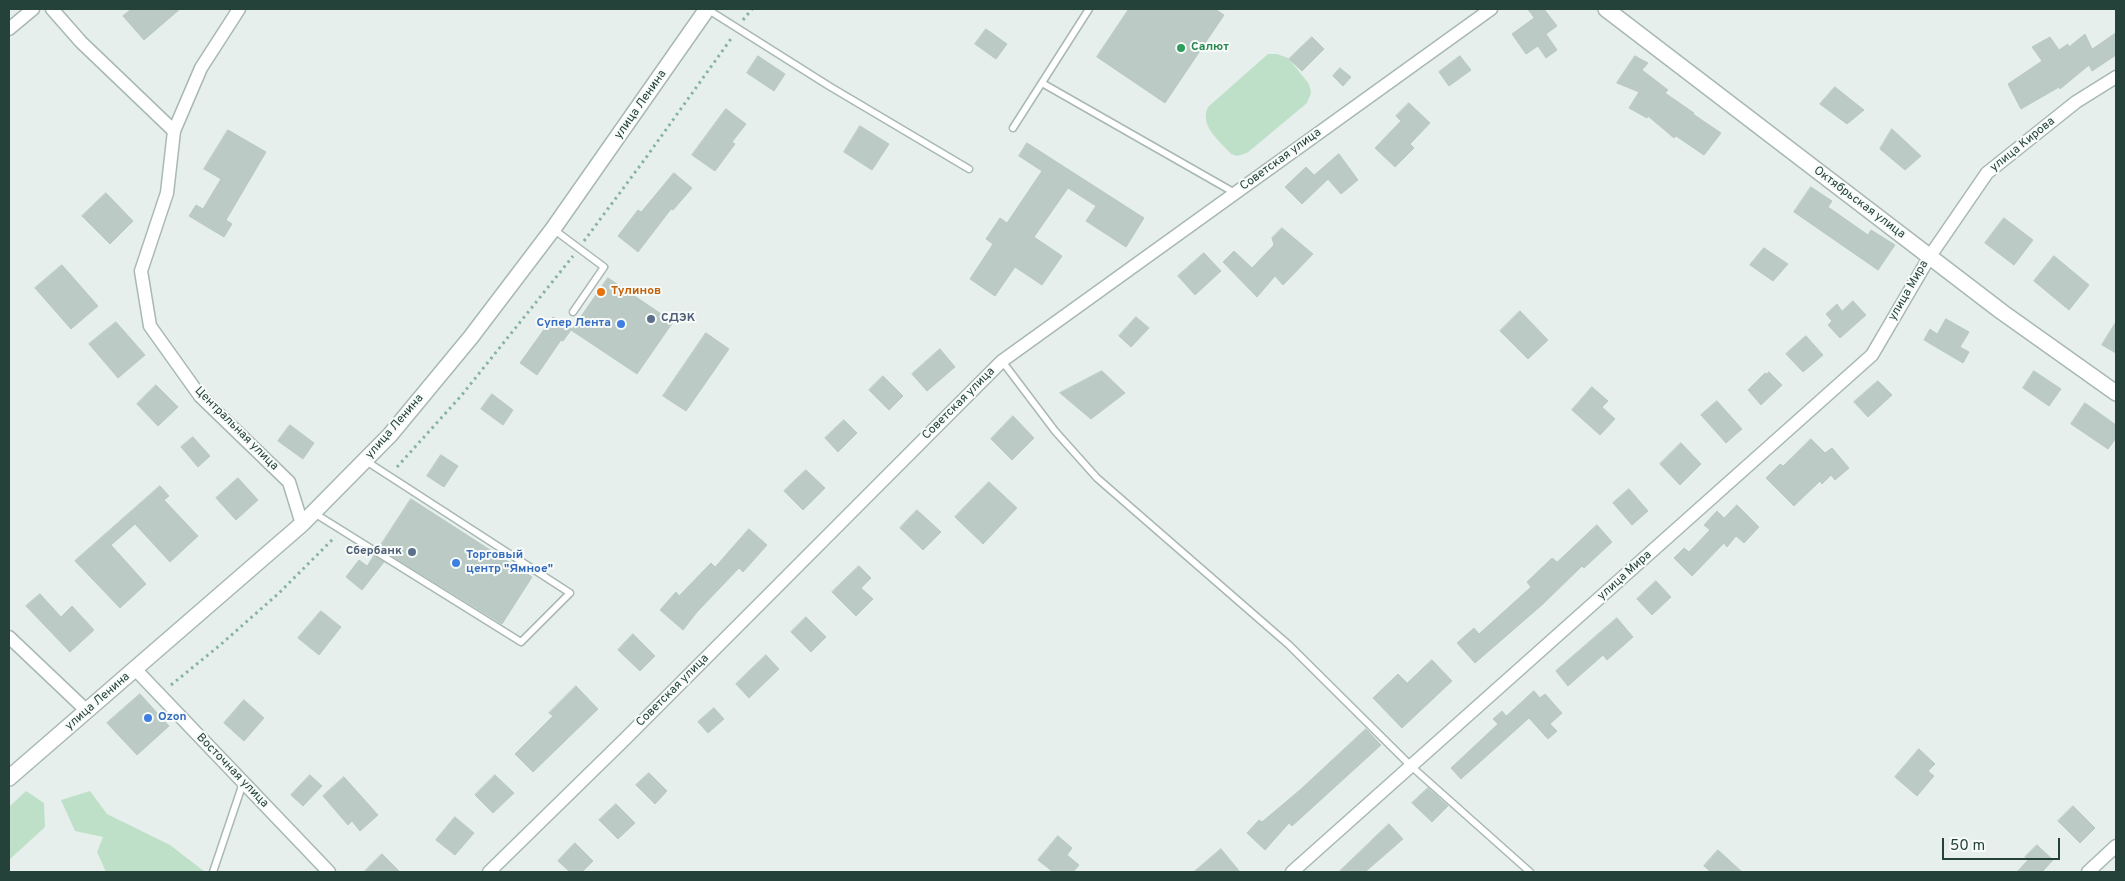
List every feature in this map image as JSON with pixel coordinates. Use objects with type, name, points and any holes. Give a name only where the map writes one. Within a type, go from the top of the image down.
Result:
[{"type":"street","points":[[9,29],[33,9]]},
{"type":"street","points":[[52,9],[81,42],[174,131]]},
{"type":"street","name":"Центральная улица","points":[[239,9],[201,68],[174,131],[167,193],[141,271],[150,326],[200,396],[289,482],[302,524]]},
{"type":"street","name":"улица Ленина","points":[[9,778],[302,524],[390,435],[471,337],[553,230],[707,9]]},
{"type":"street","name":"Советская улица","points":[[489,872],[624,740],[1002,361],[1490,9]]},
{"type":"street","name":"Октябрьская улица","points":[[1606,9],[2002,312],[2116,393]]},
{"type":"street","name":"улица Кирова","points":[[1930,256],[1987,173],[2076,102],[2116,77]]},
{"type":"street","name":"улица Мира","points":[[1292,872],[1412,767],[1872,354],[1930,256]]},
{"type":"street","points":[[9,637],[87,711]]},
{"type":"street","name":"Восточная улица","points":[[136,669],[329,872]]},
{"type":"street","points":[[2088,872],[2116,846]]},
{"type":"lane","points":[[707,9],[829,86],[969,169]]},
{"type":"lane","points":[[1013,128],[1089,9]]},
{"type":"lane","points":[[1042,83],[1235,193]]},
{"type":"lane","points":[[553,230],[604,268],[572,312]]},
{"type":"lane","points":[[1002,361],[1054,431],[1097,478],[1289,645],[1412,767],[1530,872]]},
{"type":"lane","points":[[313,512],[521,642],[570,593],[366,461]]},
{"type":"lane","points":[[213,872],[243,783]]},
{"type":"path","points":[[170,685],[219,646],[280,593],[336,536]]},
{"type":"green space","points":[[1268,54],[1277,54],[1288,58],[1309,84],[1311,93],[1307,103],[1247,153],[1237,156],[1231,154],[1208,127],[1206,114],[1208,107]]},
{"type":"green space","points":[[26,791],[44,803],[45,827],[9,860],[9,807]]},
{"type":"green space","points":[[90,791],[107,814],[170,845],[205,872],[106,872],[97,852],[103,837],[75,831],[61,800]]},
{"type":"building","points":[[132,9],[180,9],[144,40],[123,16]]},
{"type":"building","points":[[1129,9],[1215,9],[1224,15],[1165,103],[1097,57]]},
{"type":"building","points":[[1528,9],[1544,9],[1557,26],[1546,34],[1557,50],[1546,58],[1538,46],[1526,54],[1512,34],[1534,18]]},
{"type":"building","points":[[986,29],[1007,44],[996,59],[975,44]]},
{"type":"building","points":[[2116,33],[2116,55],[2092,71],[2089,65],[2060,89],[2059,87],[2021,109],[2008,84],[2042,61],[2032,47],[2050,37],[2059,50],[2068,44],[2069,47],[2085,34],[2092,49]]},
{"type":"building","points":[[1312,37],[1324,49],[1302,71],[1289,59]]},
{"type":"building","points":[[758,56],[785,74],[774,91],[747,73]]},
{"type":"building","points":[[1460,56],[1471,70],[1449,86],[1439,72]]},
{"type":"building","points":[[1635,56],[1648,63],[1642,70],[1668,90],[1665,93],[1721,133],[1704,155],[1676,136],[1674,138],[1648,116],[1647,118],[1629,108],[1639,92],[1617,83]]},
{"type":"building","points":[[1340,68],[1351,77],[1343,86],[1333,76]]},
{"type":"building","points":[[1835,87],[1864,110],[1847,124],[1820,104]]},
{"type":"building","points":[[1409,103],[1430,123],[1410,144],[1414,148],[1395,167],[1375,148],[1401,121],[1396,116]]},
{"type":"building","points":[[726,109],[746,124],[732,142],[735,144],[715,171],[692,155]]},
{"type":"building","points":[[860,126],[889,144],[872,170],[844,152]]},
{"type":"building","points":[[1892,129],[1921,156],[1905,170],[1880,149]]},
{"type":"building","points":[[228,130],[266,152],[226,220],[232,224],[224,237],[189,216],[196,205],[203,209],[221,179],[204,169]]},
{"type":"building","points":[[1027,143],[1144,218],[1126,247],[1086,221],[1096,206],[1068,188],[1034,237],[1062,256],[1042,285],[1015,267],[995,296],[970,279],[993,244],[986,239],[1000,218],[1007,223],[1042,171],[1019,156]]},
{"type":"building","points":[[1339,154],[1358,180],[1341,194],[1328,179],[1302,204],[1285,187],[1306,167],[1314,175]]},
{"type":"building","points":[[674,173],[692,188],[673,210],[671,209],[638,252],[618,236],[638,210],[641,212]]},
{"type":"building","points":[[1811,187],[1832,201],[1828,207],[1868,235],[1871,230],[1895,245],[1878,270],[1794,212]]},
{"type":"building","points":[[106,193],[133,221],[110,244],[82,216]]},
{"type":"building","points":[[2004,218],[2033,240],[2014,265],[1985,243]]},
{"type":"building","points":[[1282,228],[1313,254],[1283,285],[1275,276],[1257,297],[1223,262],[1234,251],[1252,268],[1274,245],[1272,238]]},
{"type":"building","points":[[1764,248],[1788,264],[1773,281],[1750,265]]},
{"type":"building","points":[[1204,253],[1221,271],[1195,295],[1178,276]]},
{"type":"building","points":[[2054,256],[2089,285],[2069,310],[2034,281]]},
{"type":"building","points":[[62,265],[98,306],[71,329],[35,288]]},
{"type":"building","points":[[608,278],[673,322],[637,374],[571,330],[563,341],[561,340],[537,375],[520,363],[553,317],[572,329]]},
{"type":"building","points":[[1853,301],[1866,315],[1840,338],[1828,325],[1832,321],[1826,314],[1837,304],[1842,311]]},
{"type":"building","points":[[1520,311],[1548,340],[1528,359],[1500,331]]},
{"type":"building","points":[[1136,317],[1149,328],[1131,347],[1119,336]]},
{"type":"building","points":[[1946,319],[1969,332],[1960,347],[1969,352],[1963,363],[1924,340],[1930,329],[1937,334]]},
{"type":"building","points":[[116,322],[145,355],[118,378],[89,344]]},
{"type":"building","points":[[2116,322],[2116,353],[2102,345]]},
{"type":"building","points":[[706,333],[729,349],[686,411],[663,396]]},
{"type":"building","points":[[1806,336],[1823,355],[1803,372],[1786,354]]},
{"type":"building","points":[[940,349],[955,367],[927,391],[912,374]]},
{"type":"building","points":[[1102,371],[1125,393],[1091,419],[1060,393]]},
{"type":"building","points":[[2034,371],[2061,389],[2049,406],[2023,388]]},
{"type":"building","points":[[1769,372],[1782,385],[1761,405],[1748,390],[1765,373]]},
{"type":"building","points":[[883,376],[903,396],[889,410],[869,390]]},
{"type":"building","points":[[1878,381],[1892,395],[1868,417],[1854,402]]},
{"type":"building","points":[[156,385],[178,407],[158,426],[137,404]]},
{"type":"building","points":[[1592,387],[1608,401],[1602,407],[1615,419],[1600,435],[1572,410]]},
{"type":"building","points":[[492,394],[513,410],[503,425],[481,409]]},
{"type":"building","points":[[1717,401],[1742,429],[1726,443],[1701,415]]},
{"type":"building","points":[[2085,403],[2116,425],[2116,438],[2108,449],[2071,424]]},
{"type":"building","points":[[1013,416],[1034,438],[1012,460],[991,439]]},
{"type":"building","points":[[844,420],[857,433],[838,452],[825,438]]},
{"type":"building","points":[[290,425],[314,443],[303,459],[278,441]]},
{"type":"building","points":[[193,437],[210,456],[198,467],[181,447]]},
{"type":"building","points":[[1811,439],[1825,453],[1832,448],[1849,468],[1835,480],[1831,475],[1822,484],[1820,481],[1794,506],[1766,478],[1780,464],[1783,466]]},
{"type":"building","points":[[1681,443],[1701,464],[1680,485],[1660,464]]},
{"type":"building","points":[[441,455],[458,466],[444,487],[427,476]]},
{"type":"building","points":[[806,470],[825,488],[803,510],[784,491]]},
{"type":"building","points":[[238,478],[258,500],[236,520],[216,498]]},
{"type":"building","points":[[989,482],[1017,508],[983,544],[955,517]]},
{"type":"building","points":[[160,486],[169,496],[164,500],[198,536],[170,562],[135,524],[111,545],[146,584],[120,608],[75,561]]},
{"type":"building","points":[[1629,489],[1648,511],[1632,525],[1613,503]]},
{"type":"building","name":"Торговый центр \"Ямное\"","points":[[411,499],[532,577],[502,624],[379,548]]},
{"type":"building","points":[[1737,505],[1759,527],[1744,543],[1736,536],[1727,547],[1724,543],[1692,576],[1674,558],[1684,548],[1689,552],[1710,530],[1704,525],[1717,511],[1724,518]]},
{"type":"building","points":[[917,510],[941,532],[923,550],[900,528]]},
{"type":"building","points":[[1597,525],[1612,542],[1584,568],[1582,566],[1543,604],[1475,663],[1457,643],[1474,628],[1479,634],[1531,587],[1527,582],[1552,558],[1557,562]]},
{"type":"building","points":[[749,529],[767,545],[743,572],[739,568],[697,612],[683,630],[660,610],[676,592],[679,596],[711,563],[715,567]]},
{"type":"building","points":[[374,556],[384,562],[362,590],[346,577],[359,560],[367,566]]},
{"type":"building","points":[[859,566],[871,578],[861,588],[873,599],[856,616],[832,592]]},
{"type":"building","points":[[1656,581],[1671,597],[1652,615],[1637,599]]},
{"type":"building","points":[[40,594],[61,617],[72,606],[94,630],[70,652],[26,606]]},
{"type":"building","points":[[321,611],[341,627],[319,655],[298,638]]},
{"type":"building","points":[[806,617],[826,637],[811,652],[791,632]]},
{"type":"building","points":[[1617,618],[1633,637],[1607,660],[1603,655],[1568,686],[1556,671]]},
{"type":"building","points":[[633,634],[655,656],[640,671],[618,650]]},
{"type":"building","points":[[766,655],[779,669],[749,698],[736,684]]},
{"type":"building","points":[[1432,660],[1452,681],[1402,728],[1373,698],[1398,674],[1407,683]]},
{"type":"building","points":[[576,686],[598,709],[533,772],[515,754],[553,716],[549,713]]},
{"type":"building","points":[[1534,691],[1540,698],[1545,694],[1562,713],[1550,724],[1557,731],[1548,739],[1529,718],[1461,779],[1451,768],[1498,724],[1493,719],[1502,711],[1506,716]]},
{"type":"building","points":[[140,694],[169,726],[137,755],[107,723]]},
{"type":"building","points":[[244,700],[264,718],[244,741],[224,723]]},
{"type":"building","points":[[714,708],[724,719],[708,733],[698,722]]},
{"type":"building","points":[[1366,729],[1381,745],[1292,826],[1289,823],[1265,850],[1247,833],[1259,820],[1262,822],[1300,790]]},
{"type":"building","points":[[1919,749],[1935,764],[1928,771],[1934,776],[1917,796],[1895,777]]},
{"type":"building","points":[[649,773],[667,791],[655,804],[636,785]]},
{"type":"building","points":[[310,775],[322,786],[303,806],[291,795]]},
{"type":"building","points":[[495,775],[514,793],[493,813],[475,795]]},
{"type":"building","points":[[344,777],[378,815],[360,831],[352,821],[348,825],[323,796]]},
{"type":"building","points":[[1428,788],[1448,806],[1432,822],[1412,803]]},
{"type":"building","points":[[616,804],[635,823],[618,839],[599,820]]},
{"type":"building","points":[[2073,806],[2095,828],[2080,843],[2058,821]]},
{"type":"building","points":[[455,817],[474,833],[455,855],[436,840]]},
{"type":"building","points":[[1389,824],[1403,839],[1365,872],[1339,872]]},
{"type":"building","points":[[1058,836],[1072,848],[1067,855],[1079,865],[1073,872],[1053,872],[1038,860]]},
{"type":"building","points":[[575,843],[593,861],[582,872],[570,872],[558,861]]},
{"type":"building","points":[[2037,845],[2053,860],[2042,872],[2017,872],[2028,860],[2025,857]]},
{"type":"building","points":[[1221,849],[1240,872],[1194,872]]},
{"type":"building","points":[[1718,850],[1742,872],[1711,872],[1704,866]]},
{"type":"building","points":[[382,854],[400,872],[364,872]]},
{"type":"place","name":"Салют","points":[[1181,48]]},
{"type":"place","name":"Тулинов","points":[[601,292]]},
{"type":"place","name":"СДЭК","points":[[651,319]]},
{"type":"place","name":"Супер Лента","points":[[621,324]]},
{"type":"place","name":"Сбербанк","points":[[412,552]]},
{"type":"place","name":"Торговый центр \"Ямное\"","points":[[456,563]]},
{"type":"place","name":"Ozon","points":[[148,718]]}]
